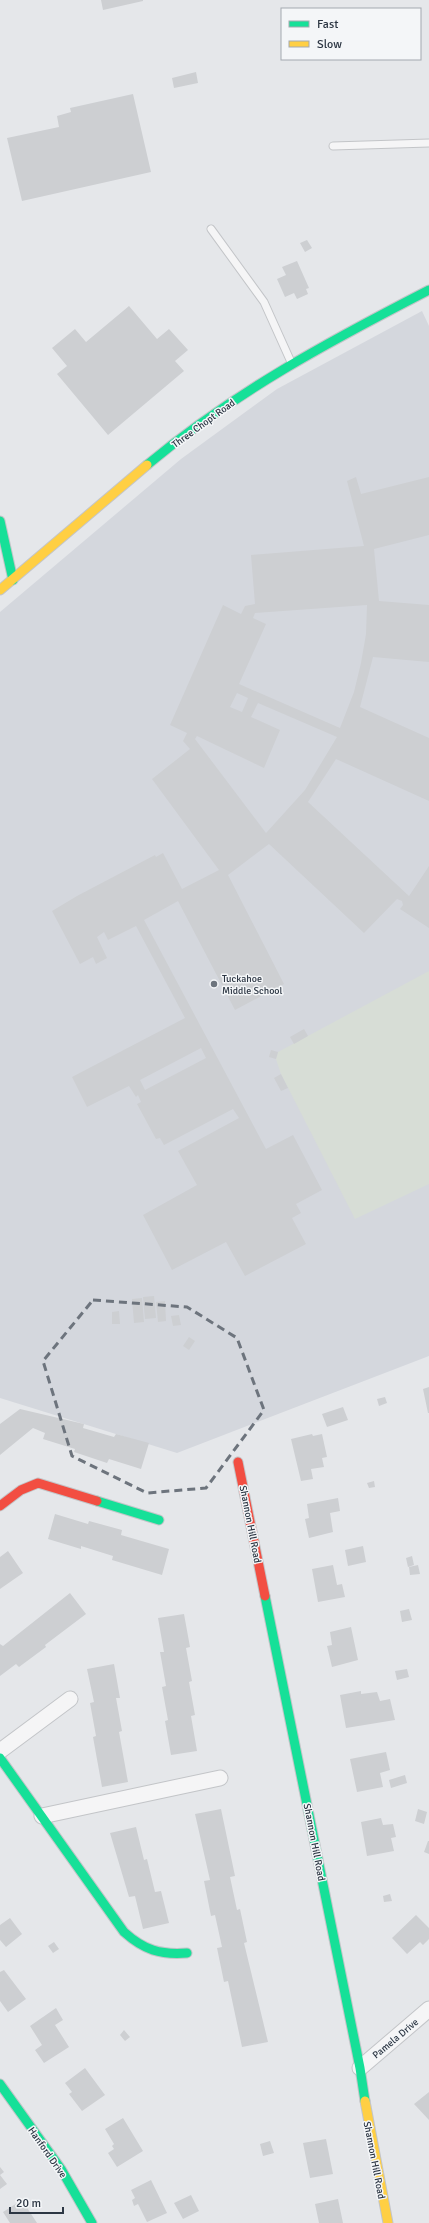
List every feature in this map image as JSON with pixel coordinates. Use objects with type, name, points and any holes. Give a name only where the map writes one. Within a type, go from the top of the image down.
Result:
[{"type":"street","name":"Three Chopt Road","points":[[0,590],[164,452],[201,423],[272,375],[429,290]]},
{"type":"street","points":[[0,521],[13,580]]},
{"type":"street","name":"Shannon Hill Road","points":[[238,1462],[360,2068],[366,2116],[388,2223]]},
{"type":"street","points":[[0,1506],[20,1490],[38,1483],[159,1520]]},
{"type":"street","points":[[0,1751],[70,1699]]},
{"type":"street","points":[[0,1758],[124,1932],[136,1944],[164,1955],[187,1953]]},
{"type":"street","points":[[42,1816],[220,1778]]},
{"type":"street","name":"Pamela Drive","points":[[360,2068],[429,2009]]},
{"type":"street","name":"Hanford Drive","points":[[0,2084],[61,2169],[92,2223]]},
{"type":"lane","points":[[333,146],[429,143]]},
{"type":"lane","points":[[211,228],[264,302],[292,364]]},
{"type":"highlighted area","points":[[93,1300],[187,1307],[237,1338],[264,1410],[206,1488],[147,1493],[72,1456],[43,1361]]},
{"type":"shaded area","name":"Tuckahoe Middle School","points":[[422,311],[429,326],[429,1356],[177,1453],[0,1398],[0,612],[181,459],[277,389]]},
{"type":"shaded area","points":[[429,971],[429,1184],[355,1219],[281,1074],[276,1059],[278,1052]]},
{"type":"building","points":[[101,0],[143,0],[143,1],[103,10]]},
{"type":"building","points":[[196,72],[198,83],[174,88],[172,78]]},
{"type":"building","points":[[133,94],[151,172],[22,201],[7,138],[59,127],[57,116],[71,112],[70,108]]},
{"type":"building","points":[[307,240],[312,248],[305,252],[300,243]]},
{"type":"building","points":[[297,261],[309,288],[306,289],[308,294],[297,299],[294,293],[285,297],[277,279],[286,275],[282,267]]},
{"type":"building","points":[[129,306],[157,339],[169,329],[188,350],[175,361],[184,371],[108,435],[57,374],[67,366],[52,348],[75,329],[86,342]]},
{"type":"building","points":[[356,477],[361,494],[429,477],[429,535],[374,549],[379,601],[429,605],[429,662],[373,657],[360,707],[429,738],[429,801],[336,759],[308,802],[409,896],[429,866],[429,928],[400,909],[403,905],[402,901],[397,899],[364,933],[269,844],[228,875],[284,984],[235,1010],[178,901],[144,920],[266,1149],[293,1135],[322,1190],[296,1204],[301,1213],[292,1218],[306,1244],[245,1276],[226,1242],[172,1270],[143,1215],[197,1185],[178,1151],[239,1118],[233,1109],[164,1145],[160,1138],[156,1139],[137,1104],[141,1102],[138,1095],[136,1097],[129,1086],[87,1107],[72,1077],[185,1018],[136,926],[108,940],[104,932],[97,937],[107,958],[96,964],[93,957],[80,964],[52,911],[77,896],[155,855],[156,857],[163,853],[182,889],[219,870],[152,779],[190,749],[183,741],[187,733],[170,725],[223,605],[241,614],[245,606],[255,604],[251,555],[364,546],[347,481]],"holes":[[[367,605],[366,634],[361,663],[354,692],[340,728],[239,684],[266,624],[253,618],[255,613]],[[237,693],[248,698],[242,712],[230,707]],[[258,703],[337,737],[305,790],[266,833],[195,739],[197,736],[264,768],[280,730],[251,717]],[[201,1048],[206,1058],[145,1090],[140,1080]]]},
{"type":"building","points":[[304,1029],[308,1036],[294,1044],[290,1037]]},
{"type":"building","points":[[271,1050],[278,1052],[276,1059],[269,1057]]},
{"type":"building","points":[[281,1074],[288,1088],[281,1091],[274,1078]]},
{"type":"building","points":[[154,1296],[156,1318],[145,1319],[143,1297]]},
{"type":"building","points":[[142,1298],[144,1322],[134,1323],[132,1299]]},
{"type":"building","points":[[165,1301],[166,1321],[158,1322],[156,1302]]},
{"type":"building","points":[[119,1311],[120,1324],[112,1324],[112,1312]]},
{"type":"building","points":[[179,1315],[181,1325],[173,1326],[171,1316]]},
{"type":"building","points":[[189,1337],[195,1341],[189,1350],[183,1346]]},
{"type":"building","points":[[429,1387],[429,1413],[428,1413],[423,1389]]},
{"type":"building","points":[[385,1397],[387,1403],[379,1406],[377,1399]]},
{"type":"building","points":[[343,1407],[348,1420],[327,1427],[322,1414]]},
{"type":"building","points":[[20,1409],[84,1424],[83,1428],[114,1437],[116,1434],[149,1443],[141,1469],[109,1459],[107,1463],[74,1452],[75,1449],[43,1439],[45,1433],[33,1428],[0,1455],[0,1424]]},
{"type":"building","points":[[312,1434],[313,1436],[322,1434],[327,1457],[322,1458],[324,1467],[311,1469],[313,1479],[301,1481],[291,1439]]},
{"type":"building","points":[[374,1481],[375,1487],[369,1488],[367,1483]]},
{"type":"building","points":[[338,1498],[340,1511],[330,1513],[333,1532],[309,1538],[305,1519],[309,1518],[307,1504]]},
{"type":"building","points":[[55,1514],[88,1524],[89,1521],[122,1530],[121,1535],[169,1549],[162,1575],[112,1560],[113,1556],[81,1546],[81,1549],[48,1539]]},
{"type":"building","points":[[363,1546],[366,1562],[348,1566],[345,1550]]},
{"type":"building","points":[[8,1551],[23,1573],[0,1589],[0,1557]]},
{"type":"building","points":[[412,1556],[414,1565],[408,1567],[406,1558]]},
{"type":"building","points":[[333,1565],[337,1585],[342,1584],[345,1597],[318,1602],[312,1569]]},
{"type":"building","points":[[418,1565],[420,1574],[410,1575],[409,1567]]},
{"type":"building","points":[[70,1593],[86,1614],[19,1667],[16,1664],[0,1676],[0,1644],[3,1646]]},
{"type":"building","points":[[409,1609],[412,1620],[402,1622],[400,1611]]},
{"type":"building","points":[[184,1614],[190,1647],[186,1648],[192,1681],[189,1682],[195,1715],[191,1716],[197,1751],[171,1755],[165,1721],[168,1720],[162,1687],[166,1686],[160,1652],[164,1652],[158,1618]]},
{"type":"building","points":[[351,1627],[358,1660],[332,1667],[327,1646],[332,1645],[330,1632]]},
{"type":"building","points":[[114,1664],[120,1698],[116,1698],[122,1731],[119,1732],[128,1782],[102,1787],[93,1737],[96,1736],[90,1703],[94,1702],[87,1669]]},
{"type":"building","points":[[407,1669],[409,1677],[397,1680],[395,1671]]},
{"type":"building","points":[[361,1691],[361,1694],[377,1692],[380,1701],[390,1699],[395,1720],[346,1728],[340,1695]]},
{"type":"building","points":[[386,1752],[390,1770],[380,1773],[383,1787],[357,1792],[350,1759]]},
{"type":"building","points":[[405,1775],[407,1783],[391,1788],[389,1780]]},
{"type":"building","points":[[221,1809],[235,1876],[230,1877],[237,1910],[240,1909],[247,1942],[244,1943],[268,2042],[242,2047],[228,1981],[224,1982],[217,1948],[222,1947],[215,1915],[211,1916],[204,1881],[210,1880],[195,1814]]},
{"type":"building","points":[[418,1809],[427,1812],[424,1824],[415,1821]]},
{"type":"building","points":[[381,1818],[383,1825],[393,1824],[396,1837],[391,1838],[394,1851],[367,1856],[361,1822]]},
{"type":"building","points":[[136,1827],[144,1860],[147,1859],[155,1892],[161,1891],[169,1923],[143,1929],[135,1896],[129,1897],[110,1833]]},
{"type":"building","points":[[429,1841],[429,1854],[424,1852]]},
{"type":"building","points":[[390,1894],[392,1901],[384,1902],[383,1896]]},
{"type":"building","points":[[416,1915],[429,1928],[429,1939],[423,1945],[420,1942],[407,1954],[392,1938]]},
{"type":"building","points":[[10,1918],[22,1934],[6,1947],[0,1940],[0,1925]]},
{"type":"building","points":[[54,1942],[59,1949],[53,1953],[48,1946]]},
{"type":"building","points":[[4,1970],[26,1999],[8,2012],[0,2001],[0,1972]]},
{"type":"building","points":[[56,2008],[63,2020],[55,2025],[69,2047],[44,2063],[35,2050],[42,2045],[30,2026]]},
{"type":"building","points":[[124,2030],[130,2037],[125,2041],[120,2035]]},
{"type":"building","points":[[85,2068],[105,2095],[82,2111],[69,2094],[72,2092],[65,2083]]},
{"type":"building","points":[[429,2092],[429,2120],[414,2104]]},
{"type":"building","points":[[123,2118],[143,2151],[117,2167],[108,2153],[114,2149],[112,2146],[114,2144],[105,2129]]},
{"type":"building","points":[[326,2139],[333,2174],[310,2178],[303,2143]]},
{"type":"building","points":[[270,2141],[274,2153],[263,2156],[260,2144]]},
{"type":"building","points":[[0,2167],[4,2172],[0,2175]]},
{"type":"building","points":[[0,2175],[7,2184],[0,2189]]},
{"type":"building","points":[[151,2180],[167,2213],[147,2222],[138,2204],[134,2206],[132,2200],[135,2198],[131,2190]]},
{"type":"building","points":[[191,2195],[199,2211],[183,2219],[174,2203]]},
{"type":"building","points":[[338,2199],[343,2223],[319,2223],[315,2204]]},
{"type":"building","points":[[22,2200],[37,2223],[10,2223],[3,2212]]},
{"type":"traffic: fast","points":[[147,465],[213,414],[248,391],[319,349],[429,290]]},
{"type":"traffic: fast","points":[[0,521],[13,580]]},
{"type":"traffic: fast","points":[[97,1501],[159,1520]]},
{"type":"traffic: fast","points":[[265,1596],[360,2068],[365,2101]]},
{"type":"traffic: fast","points":[[0,1758],[124,1932],[138,1943],[153,1950],[169,1953],[187,1953]]},
{"type":"traffic: fast","points":[[0,2084],[61,2169],[92,2223]]},
{"type":"traffic: slow","points":[[0,590],[147,465]]},
{"type":"traffic: slow","points":[[365,2101],[388,2223]]},
{"type":"traffic: jam","points":[[238,1462],[265,1596]]},
{"type":"traffic: jam","points":[[0,1506],[21,1490],[38,1483],[97,1501]]},
{"type":"place","name":"Tuckahoe Middle School","points":[[214,984]]}]
